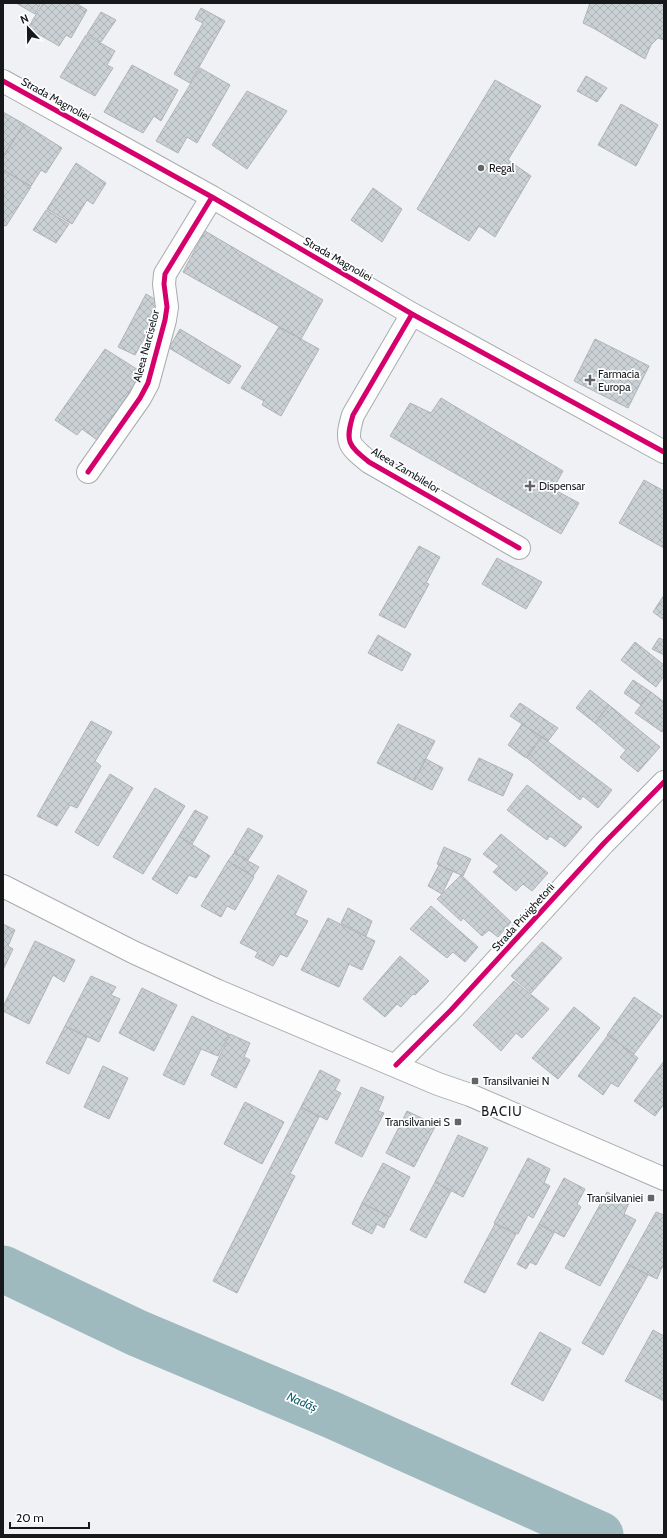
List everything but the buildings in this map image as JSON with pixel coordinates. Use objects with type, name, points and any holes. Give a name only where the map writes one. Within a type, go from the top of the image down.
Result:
[{"type":"street","name":"Strada Magnoliei","points":[[3,82],[212,197],[412,314],[664,452]]},
{"type":"street","name":"Aleea Narciselor","points":[[88,472],[140,398],[148,384],[167,307],[164,284],[165,274],[212,197]]},
{"type":"street","name":"Aleea Zambilelor","points":[[412,314],[353,415],[348,433],[353,449],[370,462],[519,548]]},
{"type":"street","name":"Strada Privighetorii","points":[[396,1065],[451,1010],[604,843],[664,782]]},
{"type":"street","points":[[3,886],[132,952],[218,991],[438,1084],[470,1095],[664,1179]]},
{"type":"waterway","name":"Nadăș","points":[[3,1269],[137,1333],[332,1415],[600,1535]]},
{"type":"cycle path","points":[[3,81],[212,197],[412,314],[664,452]]},
{"type":"cycle path","points":[[88,472],[140,398],[148,383],[165,320],[167,307],[164,284],[165,274],[212,197]]},
{"type":"cycle path","points":[[412,314],[353,415],[349,431],[350,442],[353,447],[369,462],[519,548]]},
{"type":"cycle path","points":[[396,1065],[451,1010],[604,843],[664,782]]},
{"type":"place","name":"Regal","points":[[481,168]]},
{"type":"place","name":"Farmacia Europa","points":[[590,380]]},
{"type":"place","name":"Dispensar","points":[[530,486]]},
{"type":"place","name":"Transilvaniei N","points":[[475,1081]]},
{"type":"place","name":"Transilvaniei S","points":[[458,1122]]},
{"type":"place","name":"Transilvaniei","points":[[651,1198]]},
{"type":"district","name":"BACIU","points":[[502,1111]]}]
